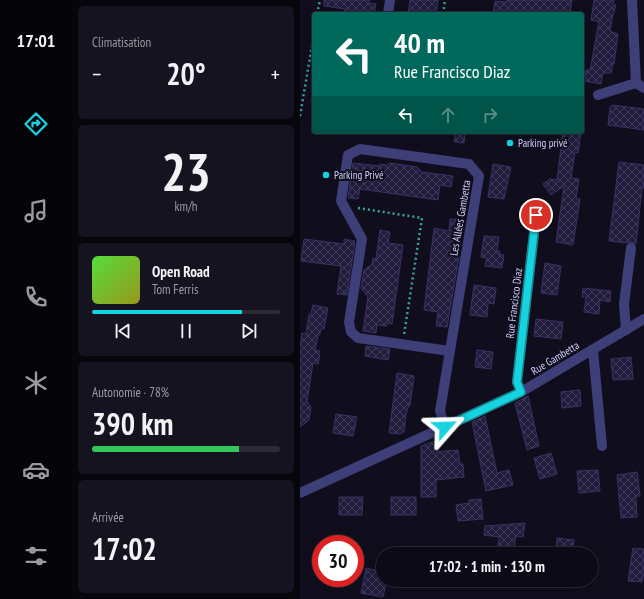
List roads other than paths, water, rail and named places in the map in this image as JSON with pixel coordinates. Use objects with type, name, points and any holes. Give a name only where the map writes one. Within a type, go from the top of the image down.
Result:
[{"type":"street","points":[[388,12],[390,0]]},
{"type":"street","points":[[598,95],[640,85],[632,0]]},
{"type":"street","name":"Les Allées Gambetta","points":[[445,427],[440,411],[450,351],[479,176],[469,164],[360,149],[348,155],[341,201],[362,239],[349,322],[351,332],[358,338],[450,351]]},
{"type":"street","name":"Rue Francisco Diaz","points":[[521,392],[517,382],[536,215]]},
{"type":"street","points":[[626,330],[624,304],[631,248]]},
{"type":"street","name":"Rue Gambetta","points":[[300,493],[521,392],[644,319]]},
{"type":"street","points":[[593,350],[602,446]]},
{"type":"place","name":"Parking privé","points":[[510,143]]},
{"type":"place","name":"Parking Privé","points":[[326,175]]}]
